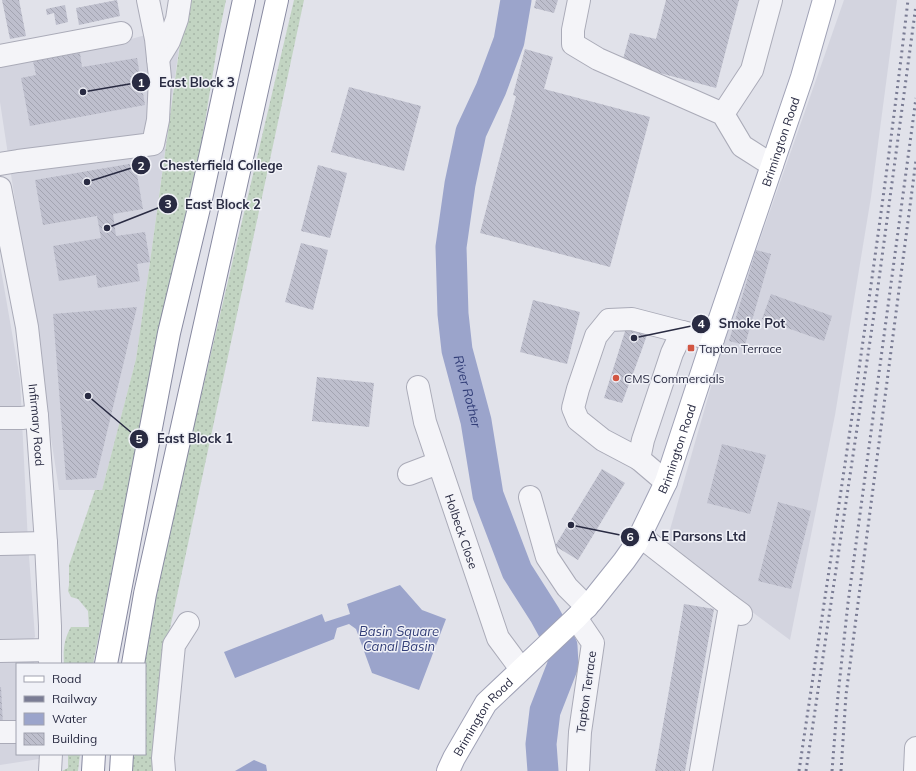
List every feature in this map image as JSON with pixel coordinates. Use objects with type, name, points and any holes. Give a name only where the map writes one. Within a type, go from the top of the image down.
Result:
[{"type":"main road","points":[[106,663],[169,333],[244,0]]},
{"type":"main road","points":[[133,663],[145,594],[277,0]]},
{"type":"main road","name":"Brimington Road","points":[[448,771],[486,703],[581,612],[624,562],[640,536],[666,482],[802,78],[824,0]]},
{"type":"main road","points":[[93,771],[94,755]]},
{"type":"main road","points":[[121,771],[122,755]]},
{"type":"street","points":[[0,164],[18,160],[153,144],[158,120],[160,78],[156,39],[148,0]]},
{"type":"street","points":[[158,59],[177,19],[180,0]]},
{"type":"street","points":[[579,0],[573,30],[573,44],[598,59],[724,114],[742,146],[772,165]]},
{"type":"street","points":[[724,114],[752,70],[771,0]]},
{"type":"street","points":[[0,56],[121,33]]},
{"type":"street","name":"Infirmary Road","points":[[0,188],[27,327],[38,416],[46,543],[50,657]]},
{"type":"street","points":[[666,482],[639,459],[603,440],[578,420],[573,408],[586,364],[596,336],[609,320],[632,319],[713,339]]},
{"type":"street","points":[[639,459],[643,440],[672,353],[682,332]]},
{"type":"street","name":"Holbeck Close","points":[[418,388],[425,422],[438,463],[498,638],[521,669]]},
{"type":"street","points":[[0,418],[38,416]]},
{"type":"street","points":[[409,474],[438,463]]},
{"type":"street","name":"Tapton Terrace","points":[[530,497],[547,557],[567,587],[581,612],[594,643],[580,732],[578,771]]},
{"type":"street","points":[[640,536],[736,610],[701,771]]},
{"type":"street","points":[[0,544],[46,543]]},
{"type":"street","points":[[164,771],[163,758],[174,645],[188,624]]},
{"type":"street","points":[[0,651],[50,657]]},
{"type":"street","points":[[0,732],[16,732]]},
{"type":"street","points":[[916,748],[916,771]]},
{"type":"street","points":[[50,771],[51,755]]},
{"type":"shaded area","points":[[844,0],[897,0],[871,197],[835,415],[790,640],[665,547],[723,345]]},
{"type":"shaded area","points":[[182,25],[136,359],[102,490],[59,490],[0,102],[0,63],[131,39]]},
{"type":"shaded area","points":[[0,264],[20,379],[28,543],[35,637],[32,640],[34,663],[16,663],[16,755],[39,755],[39,759],[0,765]]},
{"type":"green space","points":[[186,0],[226,0],[197,171],[147,397],[93,663],[64,663],[64,645],[71,627],[89,627],[88,611],[78,599],[71,597],[68,591],[69,565],[95,490],[102,490],[136,359]]},
{"type":"green space","points":[[294,0],[304,0],[166,647],[159,771],[129,771],[131,755],[146,755],[146,663],[142,663],[181,481]]},
{"type":"green space","points":[[68,755],[80,755],[78,771],[62,771],[68,768]]},
{"type":"water","name":"Basin Square Canal Basin","points":[[400,585],[422,610],[446,619],[419,690],[372,673],[356,629],[349,624],[337,628],[334,639],[235,678],[224,652],[322,614],[325,622],[350,614],[347,604]]},
{"type":"water","points":[[254,760],[266,765],[267,771],[235,771]]},
{"type":"building","points":[[2,0],[19,0],[26,36],[10,39]]},
{"type":"building","points":[[117,0],[120,16],[79,25],[76,8]]},
{"type":"building","points":[[536,0],[558,0],[554,13],[534,8]]},
{"type":"building","points":[[666,0],[739,0],[716,88],[622,63],[630,33],[656,39]]},
{"type":"building","points":[[65,5],[68,22],[56,25],[54,13],[47,15],[46,9]]},
{"type":"building","points":[[525,49],[553,57],[544,89],[650,117],[610,267],[480,233],[516,96],[513,95]]},
{"type":"building","points":[[80,53],[82,67],[137,58],[145,105],[30,126],[21,78],[36,75],[33,61]]},
{"type":"building","points":[[349,87],[421,106],[404,171],[331,152]]},
{"type":"building","points":[[135,163],[143,209],[113,214],[116,236],[145,232],[150,262],[137,264],[140,281],[98,288],[96,275],[59,281],[53,246],[101,238],[97,216],[43,225],[35,180]]},
{"type":"building","points":[[318,165],[347,173],[330,238],[301,231]]},
{"type":"building","points":[[301,243],[328,250],[313,310],[285,302]]},
{"type":"building","points":[[756,250],[771,254],[745,345],[729,341]]},
{"type":"building","points":[[771,294],[832,316],[824,341],[762,319]]},
{"type":"building","points":[[533,300],[580,312],[567,364],[520,352]]},
{"type":"building","points":[[137,307],[96,478],[66,480],[53,314]]},
{"type":"building","points":[[627,325],[648,332],[622,403],[604,398]]},
{"type":"building","points":[[317,377],[374,383],[369,427],[312,421]]},
{"type":"building","points":[[722,444],[766,455],[750,514],[707,503]]},
{"type":"building","points":[[602,469],[625,483],[578,560],[555,546]]},
{"type":"building","points":[[778,502],[811,511],[791,589],[758,581]]},
{"type":"building","points":[[684,604],[714,609],[685,771],[655,771]]},
{"type":"building","points":[[1,687],[3,725],[0,725]]},
{"type":"waterway","name":"River Rother","points":[[516,0],[509,41],[491,89],[471,132],[460,184],[451,247],[453,314],[457,350],[476,421],[488,495],[517,571],[545,615],[562,646],[563,665],[545,711],[541,744],[543,771]]},
{"type":"railway","points":[[799,771],[884,193],[908,0]]},
{"type":"railway","points":[[806,771],[877,294],[916,5]]},
{"type":"railway","points":[[832,771],[838,695],[848,603],[916,98]]},
{"type":"railway","points":[[841,771],[846,695],[916,160]]},
{"type":"place","name":"East Block 3","points":[[83,92]]},
{"type":"place","name":"Chesterfield College","points":[[87,182]]},
{"type":"place","name":"East Block 2","points":[[107,228]]},
{"type":"place","name":"Smoke Pot","points":[[634,338]]},
{"type":"place","name":"Tapton Terrace","points":[[691,348]]},
{"type":"place","name":"CMS Commercials","points":[[616,378]]},
{"type":"place","name":"East Block 1","points":[[88,396]]},
{"type":"place","name":"A E Parsons Ltd","points":[[571,525]]}]
